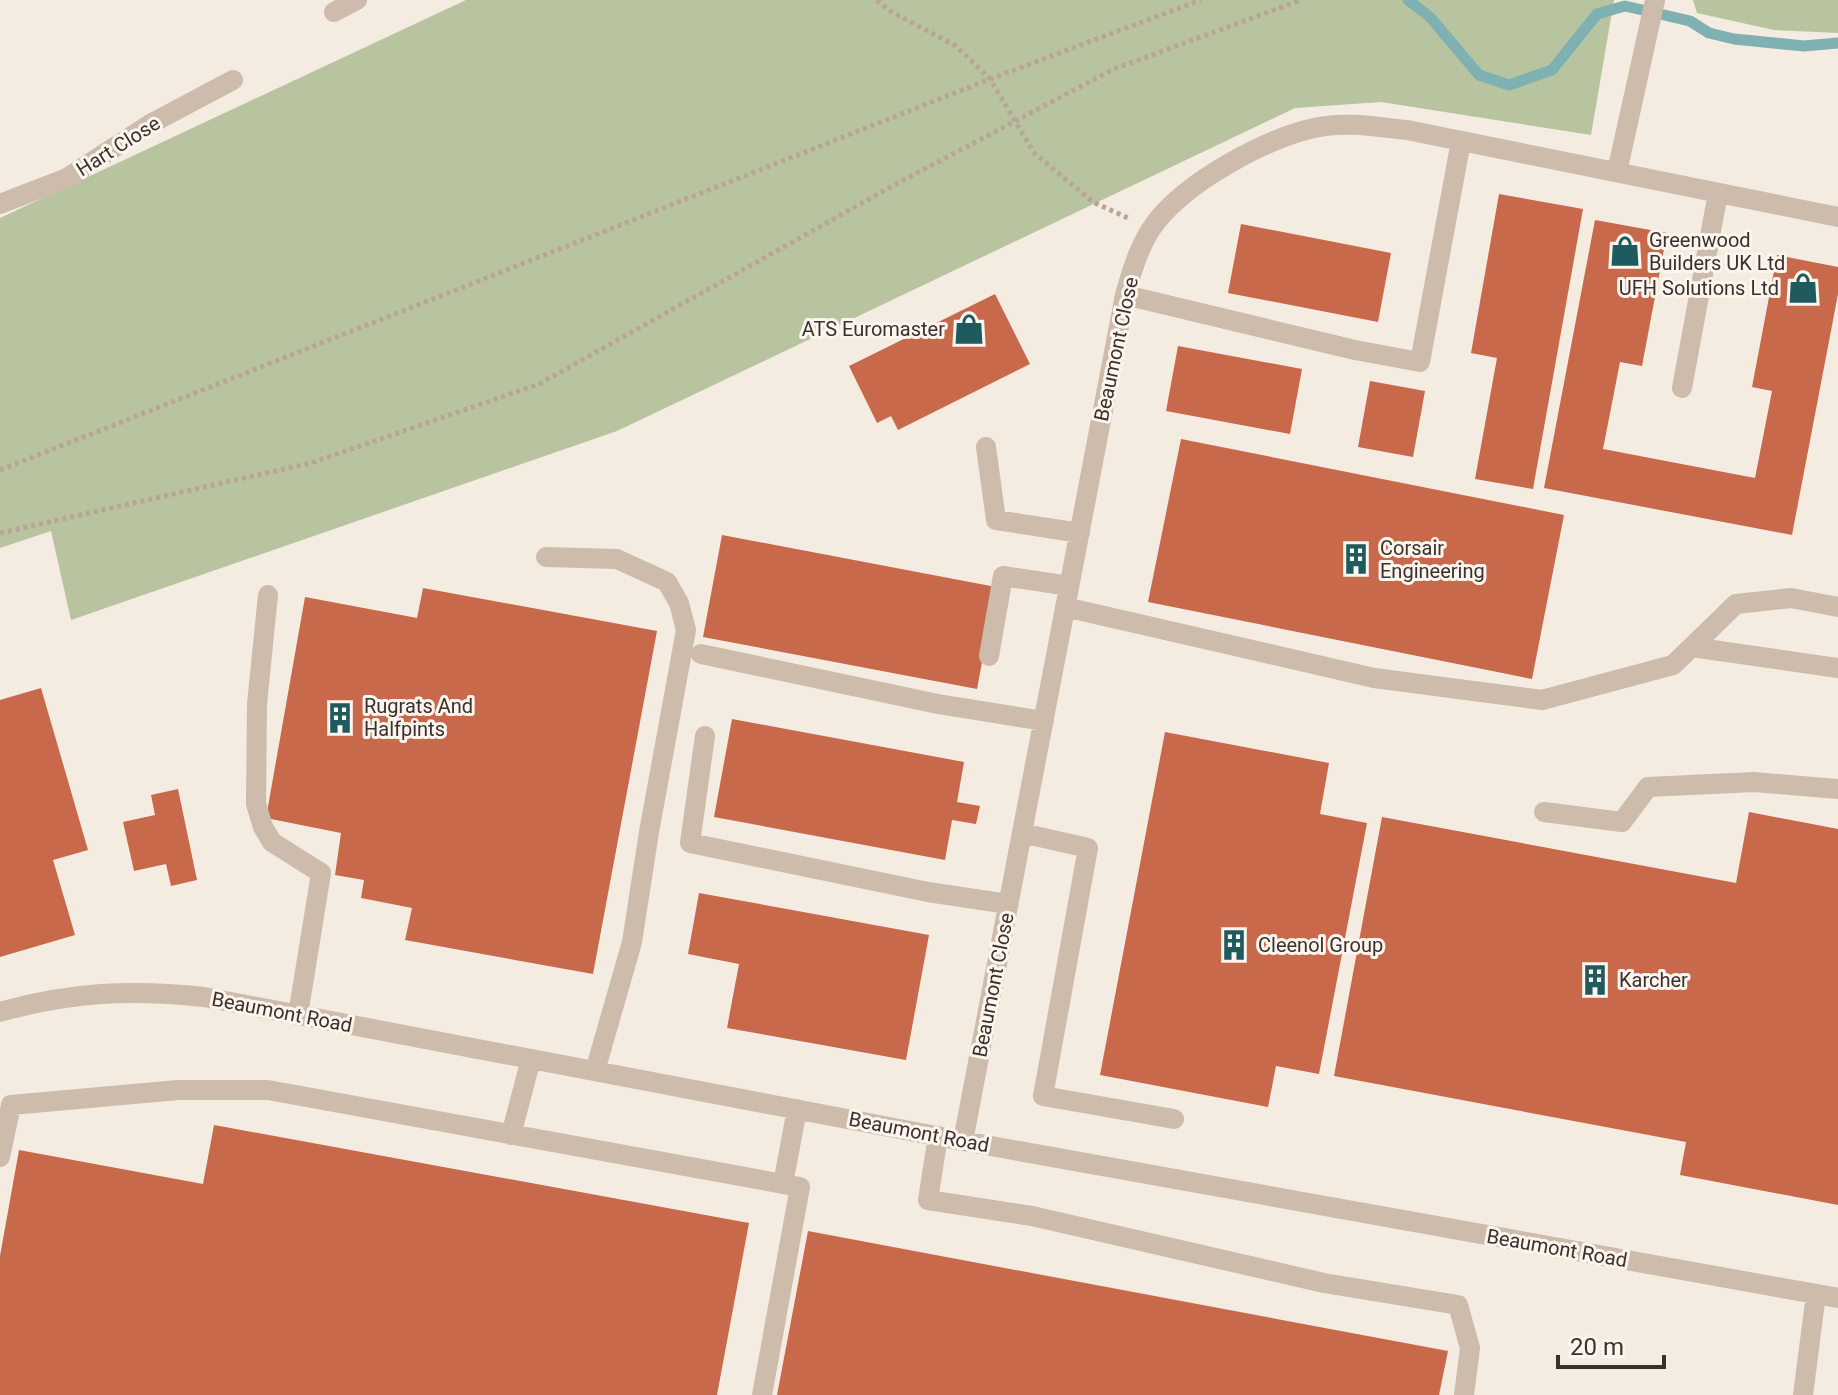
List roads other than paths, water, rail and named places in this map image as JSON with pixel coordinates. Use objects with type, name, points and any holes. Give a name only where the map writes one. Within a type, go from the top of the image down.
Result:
[{"type":"street","points":[[334,12],[357,0]]},
{"type":"street","points":[[1617,172],[1655,0]]},
{"type":"street","name":"Hart Close","points":[[0,204],[67,178],[152,123],[233,80]]},
{"type":"street","name":"Beaumont Close","points":[[963,1141],[1125,295],[1135,261],[1156,222],[1182,197],[1226,166],[1273,140],[1316,127],[1358,125],[1461,141],[1838,217]]},
{"type":"street","points":[[1125,295],[1355,350],[1420,362],[1461,141]]},
{"type":"street","points":[[1682,388],[1718,193]]},
{"type":"street","points":[[986,447],[996,520],[1080,533]]},
{"type":"street","points":[[546,557],[617,559],[667,582],[679,603],[686,630],[632,942],[595,1071]]},
{"type":"street","points":[[989,656],[1003,576],[1069,586]]},
{"type":"street","points":[[268,595],[257,704],[256,804],[263,827],[272,842],[321,873],[298,1015]]},
{"type":"street","points":[[1065,607],[1374,678],[1542,700],[1673,665],[1736,604],[1791,598],[1838,607]]},
{"type":"street","points":[[1692,647],[1838,668]]},
{"type":"street","points":[[701,654],[938,704],[1044,721]]},
{"type":"street","points":[[705,736],[690,843],[928,892],[1008,904]]},
{"type":"street","points":[[1544,812],[1622,822],[1648,787],[1754,782],[1838,789]]},
{"type":"street","points":[[1022,833],[1088,848],[1043,1096],[1174,1119]]},
{"type":"street","name":"Beaumont Road","points":[[0,1012],[65,997],[110,992],[153,991],[204,997],[963,1141],[1838,1298]]},
{"type":"street","points":[[511,1135],[531,1059]]},
{"type":"street","points":[[0,1157],[11,1105],[178,1090],[268,1090],[800,1187],[762,1395]]},
{"type":"street","points":[[783,1184],[797,1109]]},
{"type":"street","points":[[938,1136],[928,1200],[1032,1216],[1324,1283],[1458,1305],[1470,1348],[1464,1395]]},
{"type":"street","points":[[1803,1395],[1816,1294]]},
{"type":"waterway","points":[[1408,0],[1430,17],[1479,75],[1509,85],[1552,70],[1597,14],[1625,6],[1690,21],[1709,33],[1734,39],[1804,46],[1838,43]]},
{"type":"place","name":"Greenwood Builders UK Ltd","points":[[1625,251]]},
{"type":"place","name":"UFH Solutions Ltd","points":[[1803,288]]},
{"type":"place","name":"ATS Euromaster","points":[[969,329]]},
{"type":"place","name":"Corsair Engineering","points":[[1356,559]]},
{"type":"place","name":"Rugrats And Halfpints","points":[[340,718]]},
{"type":"place","name":"Cleenol Group","points":[[1234,945]]},
{"type":"place","name":"Karcher","points":[[1595,980]]}]
